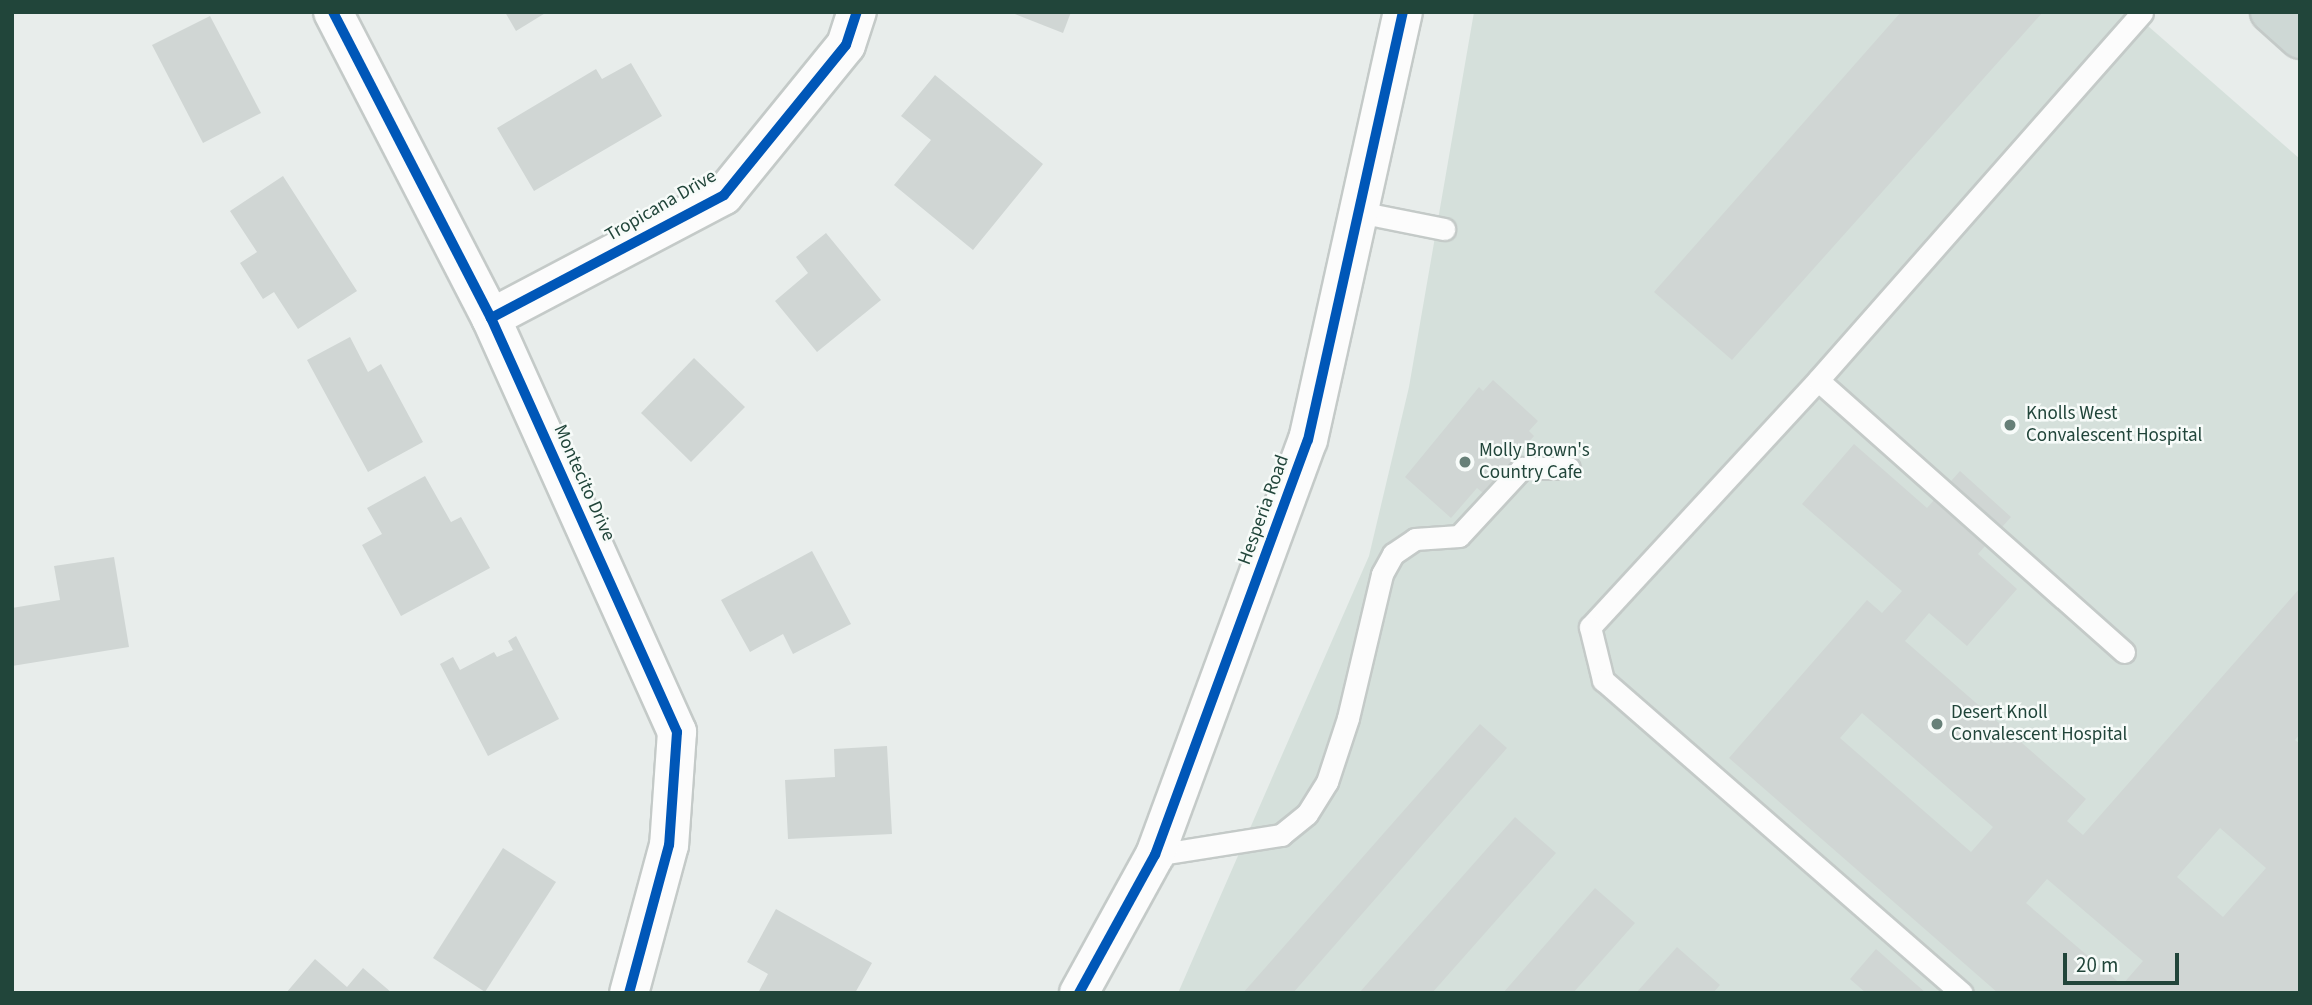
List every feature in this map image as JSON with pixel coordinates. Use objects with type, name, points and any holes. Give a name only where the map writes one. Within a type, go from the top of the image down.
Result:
[{"type":"main road","points":[[2270,12],[2300,38]]},
{"type":"street","name":"Montecito Drive","points":[[333,12],[491,317],[677,732],[669,845],[629,993]]},
{"type":"street","name":"Tropicana Drive","points":[[491,317],[724,195],[846,45],[857,12]]},
{"type":"street","name":"Hesperia Road","points":[[1079,993],[1155,855],[1308,440],[1403,12]]},
{"type":"lane","points":[[1962,993],[1603,680],[1590,627],[1818,380],[2142,12]]},
{"type":"lane","points":[[1359,212],[1444,229]]},
{"type":"lane","points":[[1818,380],[2124,652]]},
{"type":"lane","points":[[1155,855],[1281,835],[1307,814],[1327,782],[1348,718],[1382,574],[1399,547],[1415,539],[1459,536],[1522,468],[1569,468]]},
{"type":"shaded area","points":[[1474,12],[2132,12],[2300,159],[2300,993],[1178,993],[1369,556],[1409,387]]},
{"type":"building","points":[[505,12],[547,12],[516,31]]},
{"type":"building","points":[[1010,12],[1071,12],[1063,33]]},
{"type":"building","points":[[1901,12],[2043,12],[1732,360],[1654,292]]},
{"type":"building","points":[[210,16],[261,113],[203,143],[152,45]]},
{"type":"building","points":[[631,63],[662,116],[534,191],[497,128],[596,69],[602,79]]},
{"type":"building","points":[[935,75],[1043,164],[973,250],[894,185],[931,140],[901,116]]},
{"type":"building","points":[[283,176],[357,291],[298,329],[274,292],[263,299],[240,263],[257,252],[230,211]]},
{"type":"building","points":[[826,233],[881,300],[817,352],[775,301],[808,273],[796,257]]},
{"type":"building","points":[[350,337],[368,372],[381,364],[423,442],[368,472],[307,360]]},
{"type":"building","points":[[694,358],[745,407],[691,462],[641,413]]},
{"type":"building","name":"Molly Brown's Country Cafe","points":[[1493,380],[1538,421],[1529,431],[1534,436],[1483,493],[1477,488],[1451,518],[1405,477],[1479,387],[1483,391]]},
{"type":"building","name":"Desert Knoll Convalescent Hospital","points":[[1854,444],[1927,508],[1960,471],[2011,517],[1978,554],[2017,589],[1967,646],[1929,613],[1905,641],[2086,799],[2067,821],[2083,835],[2300,588],[2300,734],[2295,740],[2300,744],[2300,993],[1998,993],[1729,758],[1867,600],[1882,613],[1902,591],[1802,504]],"holes":[[[1862,713],[1993,827],[1971,852],[1840,738]],[[2220,828],[2266,868],[2223,917],[2177,877]],[[2047,879],[2143,961],[2122,985],[2026,903]]]},
{"type":"building","points":[[425,476],[451,522],[461,517],[490,568],[401,616],[362,545],[382,534],[367,508]]},
{"type":"building","points":[[812,551],[851,624],[793,654],[783,634],[750,652],[721,600]]},
{"type":"building","points":[[114,557],[129,647],[12,666],[12,608],[60,600],[54,566]]},
{"type":"building","points":[[516,636],[559,719],[488,756],[440,664],[453,657],[460,670],[494,652],[497,657],[513,650],[508,641]]},
{"type":"building","points":[[1480,724],[1507,748],[1293,993],[1243,993]]},
{"type":"building","points":[[887,746],[892,834],[788,839],[785,780],[835,777],[834,749]]},
{"type":"building","points":[[1515,817],[1556,853],[1432,993],[1359,993]]},
{"type":"building","points":[[503,848],[556,882],[485,992],[433,958]]},
{"type":"building","points":[[1595,888],[1635,923],[1573,993],[1503,993]]},
{"type":"building","points":[[776,909],[872,963],[855,993],[758,993],[768,974],[747,962]]},
{"type":"building","points":[[1677,947],[1720,985],[1713,993],[1636,993]]},
{"type":"building","points":[[1876,949],[1926,993],[1866,993],[1850,979]]},
{"type":"building","points":[[315,959],[347,987],[363,968],[392,993],[286,993]]},
{"type":"cycle path","points":[[333,12],[491,318],[677,732],[669,845],[629,993]]},
{"type":"cycle path","points":[[491,318],[724,195],[846,45],[857,12]]},
{"type":"cycle path","points":[[1079,993],[1155,855],[1308,440],[1403,12]]},
{"type":"place","name":"Knolls West Convalescent Hospital","points":[[2010,425]]},
{"type":"place","name":"Molly Brown's Country Cafe","points":[[1465,462]]},
{"type":"place","name":"Desert Knoll Convalescent Hospital","points":[[1937,724]]}]
